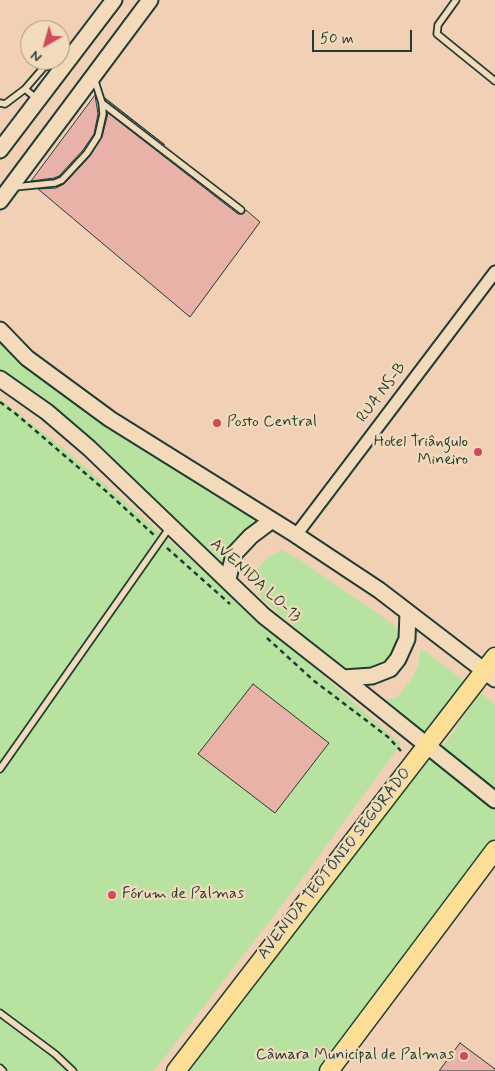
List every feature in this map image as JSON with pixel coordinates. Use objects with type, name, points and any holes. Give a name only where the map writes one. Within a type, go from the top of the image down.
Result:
[{"type":"main road","name":"AVENIDA TEOTÔNIO SEGURADO","points":[[176,1071],[427,745],[492,669]]},
{"type":"main road","points":[[329,1071],[495,850]]},
{"type":"street","points":[[70,57],[114,0]]},
{"type":"street","points":[[0,201],[150,0]]},
{"type":"street","points":[[0,150],[60,70]]},
{"type":"street","name":"RUA NS-B","points":[[296,535],[495,272]]},
{"type":"street","points":[[0,330],[27,358],[110,420],[296,535],[492,669]]},
{"type":"street","name":"AVENIDA LO-13","points":[[0,379],[47,412],[89,448],[170,527],[228,579],[264,616],[495,800]]},
{"type":"street","points":[[228,579],[234,554],[251,536],[272,521]]},
{"type":"street","points":[[343,678],[372,676],[390,669],[398,659],[407,639],[408,612]]},
{"type":"lane","points":[[456,0],[438,25],[437,34],[495,81]]},
{"type":"lane","points":[[0,103],[6,104],[25,89],[41,70]]},
{"type":"lane","points":[[10,187],[55,183],[62,180],[87,153],[98,136],[102,122],[102,103],[93,75]]},
{"type":"lane","points":[[25,89],[38,100]]},
{"type":"lane","points":[[102,103],[241,210]]},
{"type":"lane","points":[[0,770],[170,527]]},
{"type":"lane","points":[[0,1013],[56,1054],[74,1071]]},
{"type":"lane","points":[[0,1068],[3,1071]]},
{"type":"path","points":[[0,402],[107,492],[233,608]]},
{"type":"path","points":[[262,634],[313,680],[388,737],[401,751]]},
{"type":"green space","points":[[0,329],[37,366],[271,521],[243,544],[231,572],[170,527],[0,377]]},
{"type":"green space","points":[[0,399],[67,451],[401,744],[299,883],[154,1071],[0,1071]]},
{"type":"green space","points":[[282,550],[294,556],[393,624],[403,641],[394,674],[381,684],[364,684],[353,679],[262,599],[253,584],[254,573],[267,558]]},
{"type":"green space","points":[[421,648],[467,683],[427,736],[380,701],[397,697],[410,682],[418,666]]},
{"type":"green space","points":[[480,693],[495,704],[495,791],[442,748]]},
{"type":"green space","points":[[427,745],[495,807],[495,848],[327,1071],[176,1071]]},
{"type":"building","points":[[95,95],[98,114],[94,134],[83,150],[59,176],[31,181]]},
{"type":"building","points":[[105,98],[165,145],[106,100]]},
{"type":"building","points":[[108,113],[238,214],[243,214],[246,210],[260,222],[190,317],[38,189],[56,188],[64,184],[90,156],[102,137]]},
{"type":"building","points":[[253,684],[329,743],[275,813],[198,754]]},
{"type":"building","name":"Câmara Municipal de Palmas","points":[[460,1043],[495,1069],[495,1071],[439,1071]]},
{"type":"place","name":"Posto Central","points":[[217,423]]},
{"type":"place","name":"Hotel Triângulo Mineiro","points":[[478,452]]},
{"type":"place","name":"Fórum de Palmas","points":[[112,895]]},
{"type":"place","name":"Câmara Municipal de Palmas","points":[[464,1056]]}]
